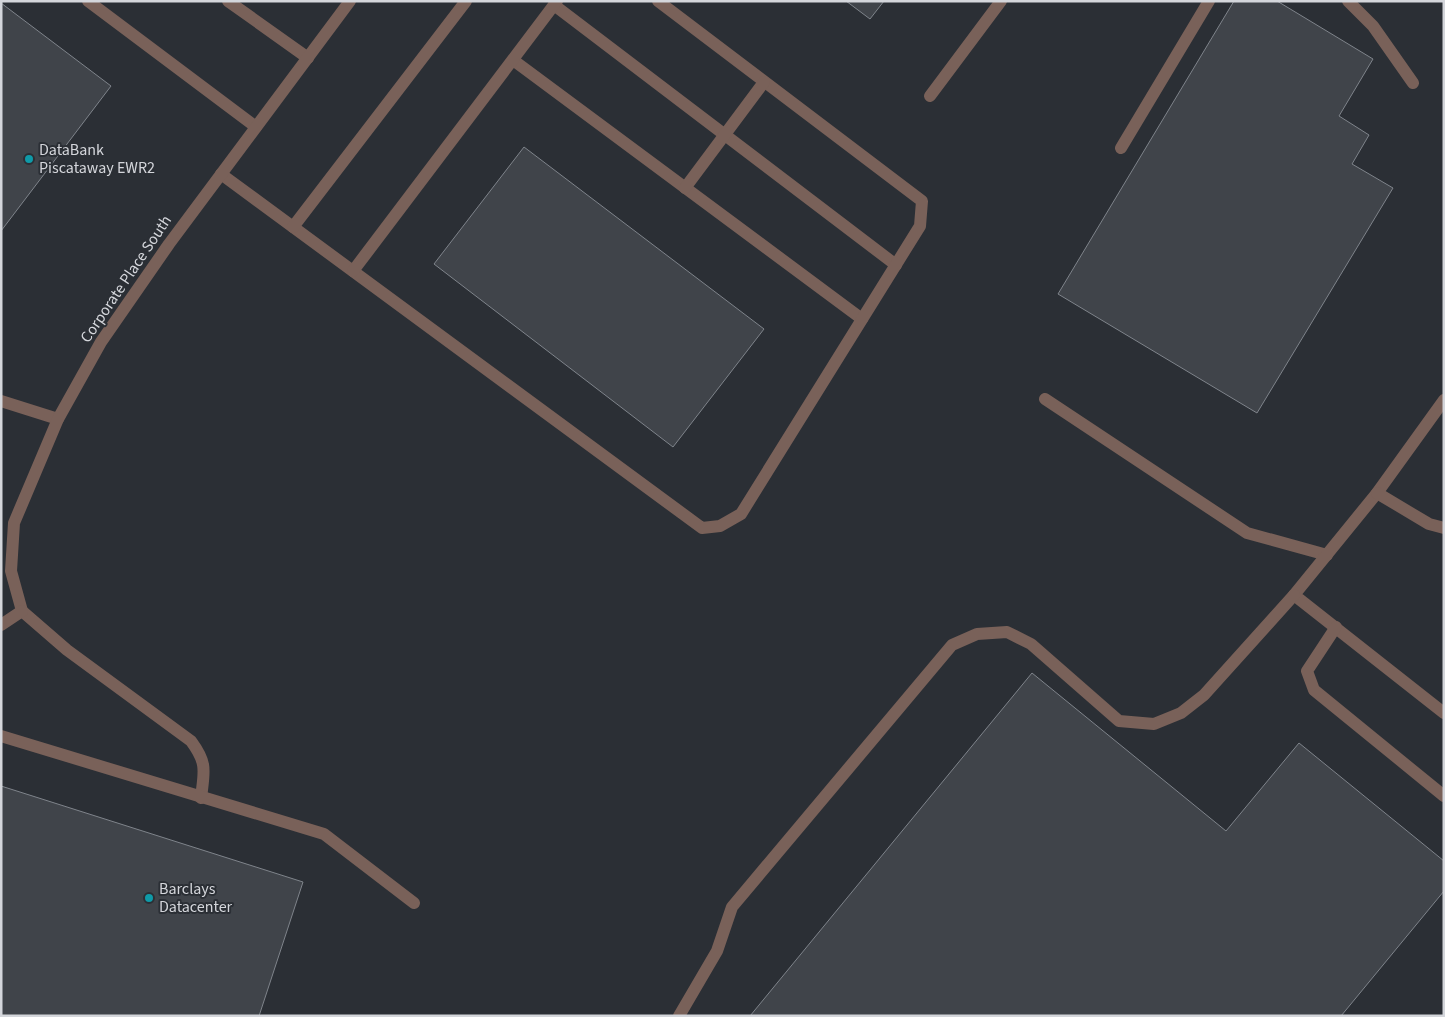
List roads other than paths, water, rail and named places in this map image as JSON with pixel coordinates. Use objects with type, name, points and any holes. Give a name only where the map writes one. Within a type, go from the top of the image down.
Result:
[{"type":"street","points":[[88,1],[256,127]]},
{"type":"street","name":"Corporate Place South","points":[[22,610],[11,571],[14,523],[58,420],[101,342],[169,244],[350,1]]},
{"type":"street","points":[[293,227],[466,1]]},
{"type":"street","points":[[221,174],[702,528],[720,526],[741,514],[896,265],[920,226],[922,201],[658,1]]},
{"type":"street","points":[[930,96],[1000,1]]},
{"type":"street","points":[[1121,148],[1210,1]]},
{"type":"street","points":[[1348,1],[1373,26],[1413,83]]},
{"type":"street","points":[[232,3],[308,58]]},
{"type":"street","points":[[353,271],[555,3],[896,265]]},
{"type":"street","points":[[513,60],[862,319]]},
{"type":"street","points":[[685,188],[764,82]]},
{"type":"street","points":[[1045,399],[1247,533],[1327,555]]},
{"type":"street","points":[[679,1016],[717,951],[732,907],[952,645],[977,634],[1008,632],[1031,644],[1119,720],[1154,724],[1181,713],[1204,695],[1294,595],[1377,493],[1444,400]]},
{"type":"street","points":[[1,401],[58,420]]},
{"type":"street","points":[[1377,493],[1429,524],[1444,528]]},
{"type":"street","points":[[1294,595],[1444,713]]},
{"type":"street","points":[[1,619],[22,610]]},
{"type":"street","points":[[1,625],[22,610]]},
{"type":"street","points":[[22,610],[67,650],[191,741],[200,753],[204,764],[201,798]]},
{"type":"street","points":[[1336,627],[1307,671],[1314,690],[1444,796]]},
{"type":"street","points":[[1,736],[324,834],[414,903]]},
{"type":"place","name":"DataBank Piscataway EWR2","points":[[29,159]]},
{"type":"place","name":"Barclays Datacenter","points":[[149,898]]}]
